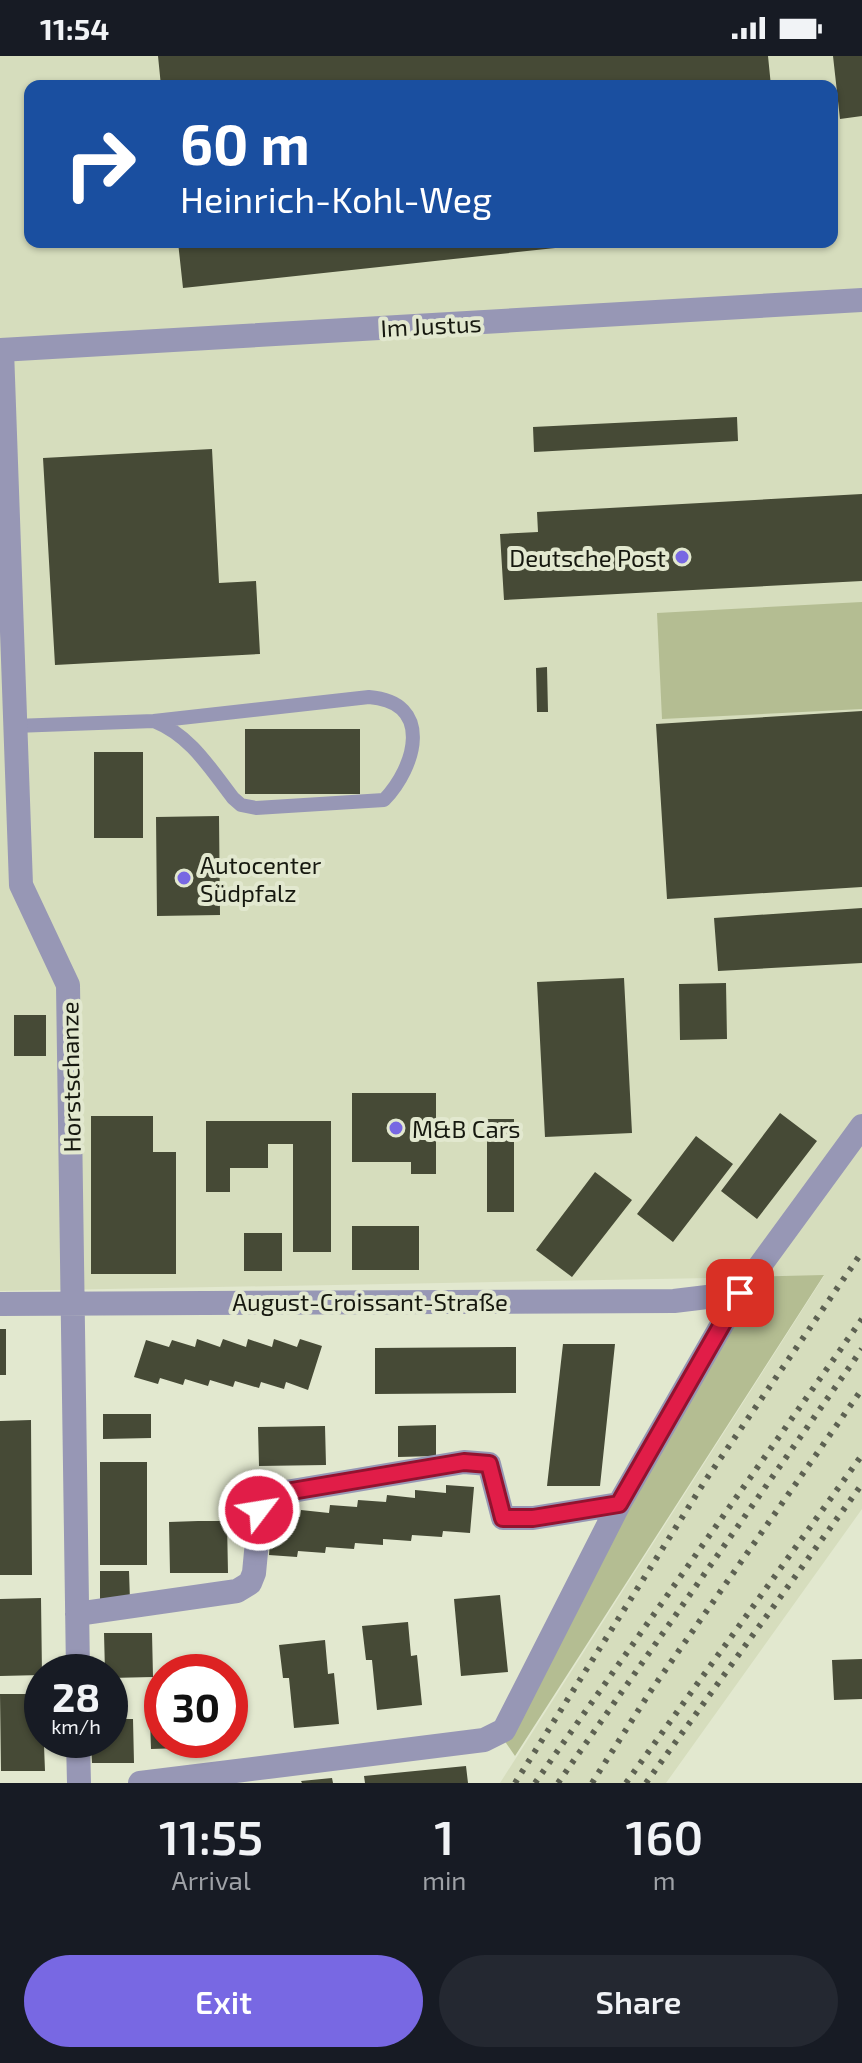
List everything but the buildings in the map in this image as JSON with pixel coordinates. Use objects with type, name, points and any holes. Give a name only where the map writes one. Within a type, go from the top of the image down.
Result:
[{"type":"street","name":"Im Justus","points":[[1,350],[862,300]]},
{"type":"street","name":"Horstschanze","points":[[1,350],[23,895],[68,985],[78,1654]]},
{"type":"street","points":[[140,1783],[484,1740],[504,1730],[619,1504],[740,1293],[862,1126]]},
{"type":"street","name":"August-Croissant-Straße","points":[[0,1304],[674,1301],[740,1293]]},
{"type":"street","points":[[77,1614],[237,1591],[250,1583],[254,1573],[261,1499],[274,1494],[464,1462],[489,1464],[503,1518],[533,1518],[619,1504]]},
{"type":"street","points":[[78,1758],[79,1783]]},
{"type":"lane","points":[[14,726],[154,721],[378,698],[397,704],[406,713],[414,740],[392,791],[384,800],[256,808],[241,805],[233,798],[190,741],[175,729],[154,721]]},
{"type":"shaded area","points":[[0,56],[862,56],[862,1509],[666,1783],[500,1783],[824,1276],[0,1291]]},
{"type":"shaded area","points":[[862,602],[862,709],[662,719],[657,613]]},
{"type":"shaded area","points":[[824,1275],[515,1756],[504,1740],[734,1277]]},
{"type":"railway","points":[[515,1783],[705,1481],[862,1252]]},
{"type":"railway","points":[[535,1783],[862,1319]]},
{"type":"railway","points":[[558,1783],[862,1349]]},
{"type":"railway","points":[[592,1783],[650,1692],[862,1389]]},
{"type":"railway","points":[[626,1783],[862,1455]]},
{"type":"railway","points":[[646,1783],[862,1484]]},
{"type":"place","name":"Deutsche Post","points":[[682,557]]},
{"type":"place","name":"Autocenter Südpfalz","points":[[184,878]]},
{"type":"place","name":"M&B Cars","points":[[396,1128]]},
{"type":"route","points":[[259,1510],[261,1499],[274,1494],[464,1462],[489,1464],[503,1518],[533,1518],[619,1504],[740,1293]]}]
